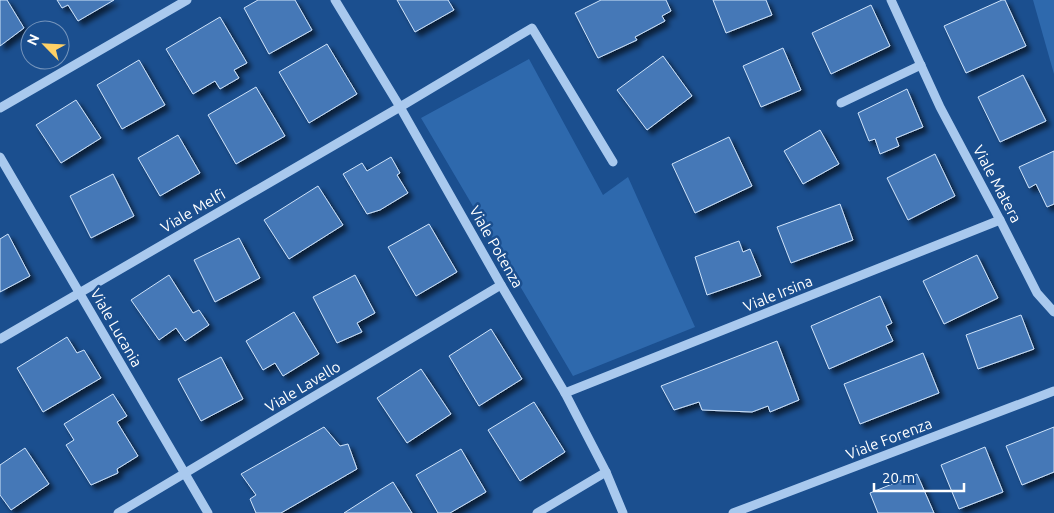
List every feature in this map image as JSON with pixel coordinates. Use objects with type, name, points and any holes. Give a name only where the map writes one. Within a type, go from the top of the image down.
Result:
[{"type":"street","points":[[0,108],[187,0]]},
{"type":"street","name":"Viale Potenza","points":[[335,0],[400,107],[565,393],[606,472],[623,513]]},
{"type":"street","name":"Viale Matera","points":[[891,0],[940,107],[1037,293],[1054,312]]},
{"type":"street","name":"Viale Melfi","points":[[0,339],[400,107],[532,28],[613,162]]},
{"type":"street","points":[[841,103],[920,65]]},
{"type":"street","name":"Viale Lucania","points":[[0,157],[208,513]]},
{"type":"street","name":"Viale Irsina","points":[[565,393],[1000,220]]},
{"type":"street","name":"Viale Lavello","points":[[118,513],[501,285]]},
{"type":"street","name":"Viale Forenza","points":[[733,513],[1054,391]]},
{"type":"street","points":[[537,513],[606,472]]},
{"type":"shaded area","points":[[1033,0],[1054,0],[1054,74]]},
{"type":"shaded area","points":[[529,59],[603,195],[628,177],[695,327],[573,376],[421,118]]},
{"type":"building","points":[[0,0],[7,0],[20,21],[20,31],[0,46]]},
{"type":"building","points":[[57,0],[114,0],[78,21],[68,5],[62,8]]},
{"type":"building","points":[[258,0],[295,0],[312,30],[269,54],[244,8]]},
{"type":"building","points":[[397,0],[448,0],[454,10],[415,32]]},
{"type":"building","points":[[601,0],[666,0],[671,11],[662,16],[665,21],[635,37],[637,40],[598,58],[575,13]]},
{"type":"building","points":[[713,0],[766,0],[772,15],[726,33]]},
{"type":"building","points":[[1005,0],[1026,46],[966,73],[944,26]]},
{"type":"building","points":[[871,5],[890,46],[831,74],[812,33]]},
{"type":"building","points":[[220,17],[247,63],[234,70],[239,78],[220,89],[215,81],[193,94],[166,49]]},
{"type":"building","points":[[327,44],[357,94],[309,123],[279,72]]},
{"type":"building","points":[[783,48],[801,90],[761,107],[743,66]]},
{"type":"building","points":[[663,56],[692,96],[647,130],[617,90]]},
{"type":"building","points":[[139,60],[165,105],[122,129],[97,85]]},
{"type":"building","points":[[1023,75],[1046,121],[1000,142],[978,97]]},
{"type":"building","points":[[256,87],[285,136],[236,164],[208,115]]},
{"type":"building","points":[[907,89],[923,127],[896,138],[899,146],[880,154],[875,139],[869,141],[858,113]]},
{"type":"building","points":[[76,100],[101,138],[61,163],[36,125]]},
{"type":"building","points":[[820,130],[839,164],[803,184],[784,151]]},
{"type":"building","points":[[178,135],[200,173],[160,196],[138,158]]},
{"type":"building","points":[[729,137],[752,186],[695,213],[672,164]]},
{"type":"building","points":[[1054,151],[1054,204],[1047,207],[1036,184],[1029,188],[1019,167]]},
{"type":"building","points":[[935,154],[955,196],[908,220],[887,178]]},
{"type":"building","points":[[391,157],[400,173],[397,175],[408,193],[380,210],[367,214],[343,174],[362,163],[367,171]]},
{"type":"building","points":[[113,174],[134,216],[91,238],[70,196]]},
{"type":"building","points":[[318,186],[343,225],[289,259],[264,220]]},
{"type":"building","points":[[840,204],[853,240],[791,263],[777,227]]},
{"type":"building","points":[[429,224],[457,272],[416,296],[388,247]]},
{"type":"building","points":[[8,234],[30,276],[0,292],[0,239]]},
{"type":"building","points":[[239,238],[260,278],[215,302],[194,260]]},
{"type":"building","points":[[739,241],[743,252],[750,249],[761,276],[707,295],[695,257]]},
{"type":"building","points":[[977,255],[998,298],[944,324],[923,281]]},
{"type":"building","points":[[169,275],[193,313],[199,310],[209,325],[185,341],[176,328],[159,340],[131,300]]},
{"type":"building","points":[[355,275],[375,313],[357,323],[362,332],[337,343],[313,297]]},
{"type":"building","points":[[880,296],[892,323],[886,326],[893,341],[829,369],[811,326]]},
{"type":"building","points":[[294,312],[319,354],[283,376],[275,363],[263,370],[246,341]]},
{"type":"building","points":[[1021,315],[1034,349],[978,369],[966,335]]},
{"type":"building","points":[[491,329],[522,379],[479,406],[449,356]]},
{"type":"building","points":[[67,337],[77,353],[84,350],[101,378],[43,412],[17,368]]},
{"type":"building","points":[[777,341],[799,400],[770,412],[768,406],[752,412],[702,410],[699,402],[674,410],[661,386]]},
{"type":"building","points":[[923,353],[939,393],[860,424],[844,384]]},
{"type":"building","points":[[221,357],[243,399],[201,421],[178,379]]},
{"type":"building","points":[[421,369],[451,414],[407,443],[377,398]]},
{"type":"building","points":[[113,394],[127,416],[117,422],[138,456],[117,469],[118,473],[91,485],[66,445],[74,440],[64,424]]},
{"type":"building","points":[[534,402],[565,452],[520,481],[488,430]]},
{"type":"building","points":[[324,427],[340,446],[348,444],[357,469],[281,513],[256,513],[250,499],[256,495],[241,474]]},
{"type":"building","points":[[1054,427],[1054,472],[1022,485],[1006,446]]},
{"type":"building","points":[[985,447],[1003,492],[959,509],[941,465]]},
{"type":"building","points":[[25,448],[49,484],[11,510],[0,495],[0,465]]},
{"type":"building","points":[[461,449],[486,492],[450,513],[438,513],[416,475]]},
{"type":"building","points":[[917,474],[934,513],[878,513],[870,493]]},
{"type":"building","points":[[393,482],[412,513],[344,513],[380,490]]}]
